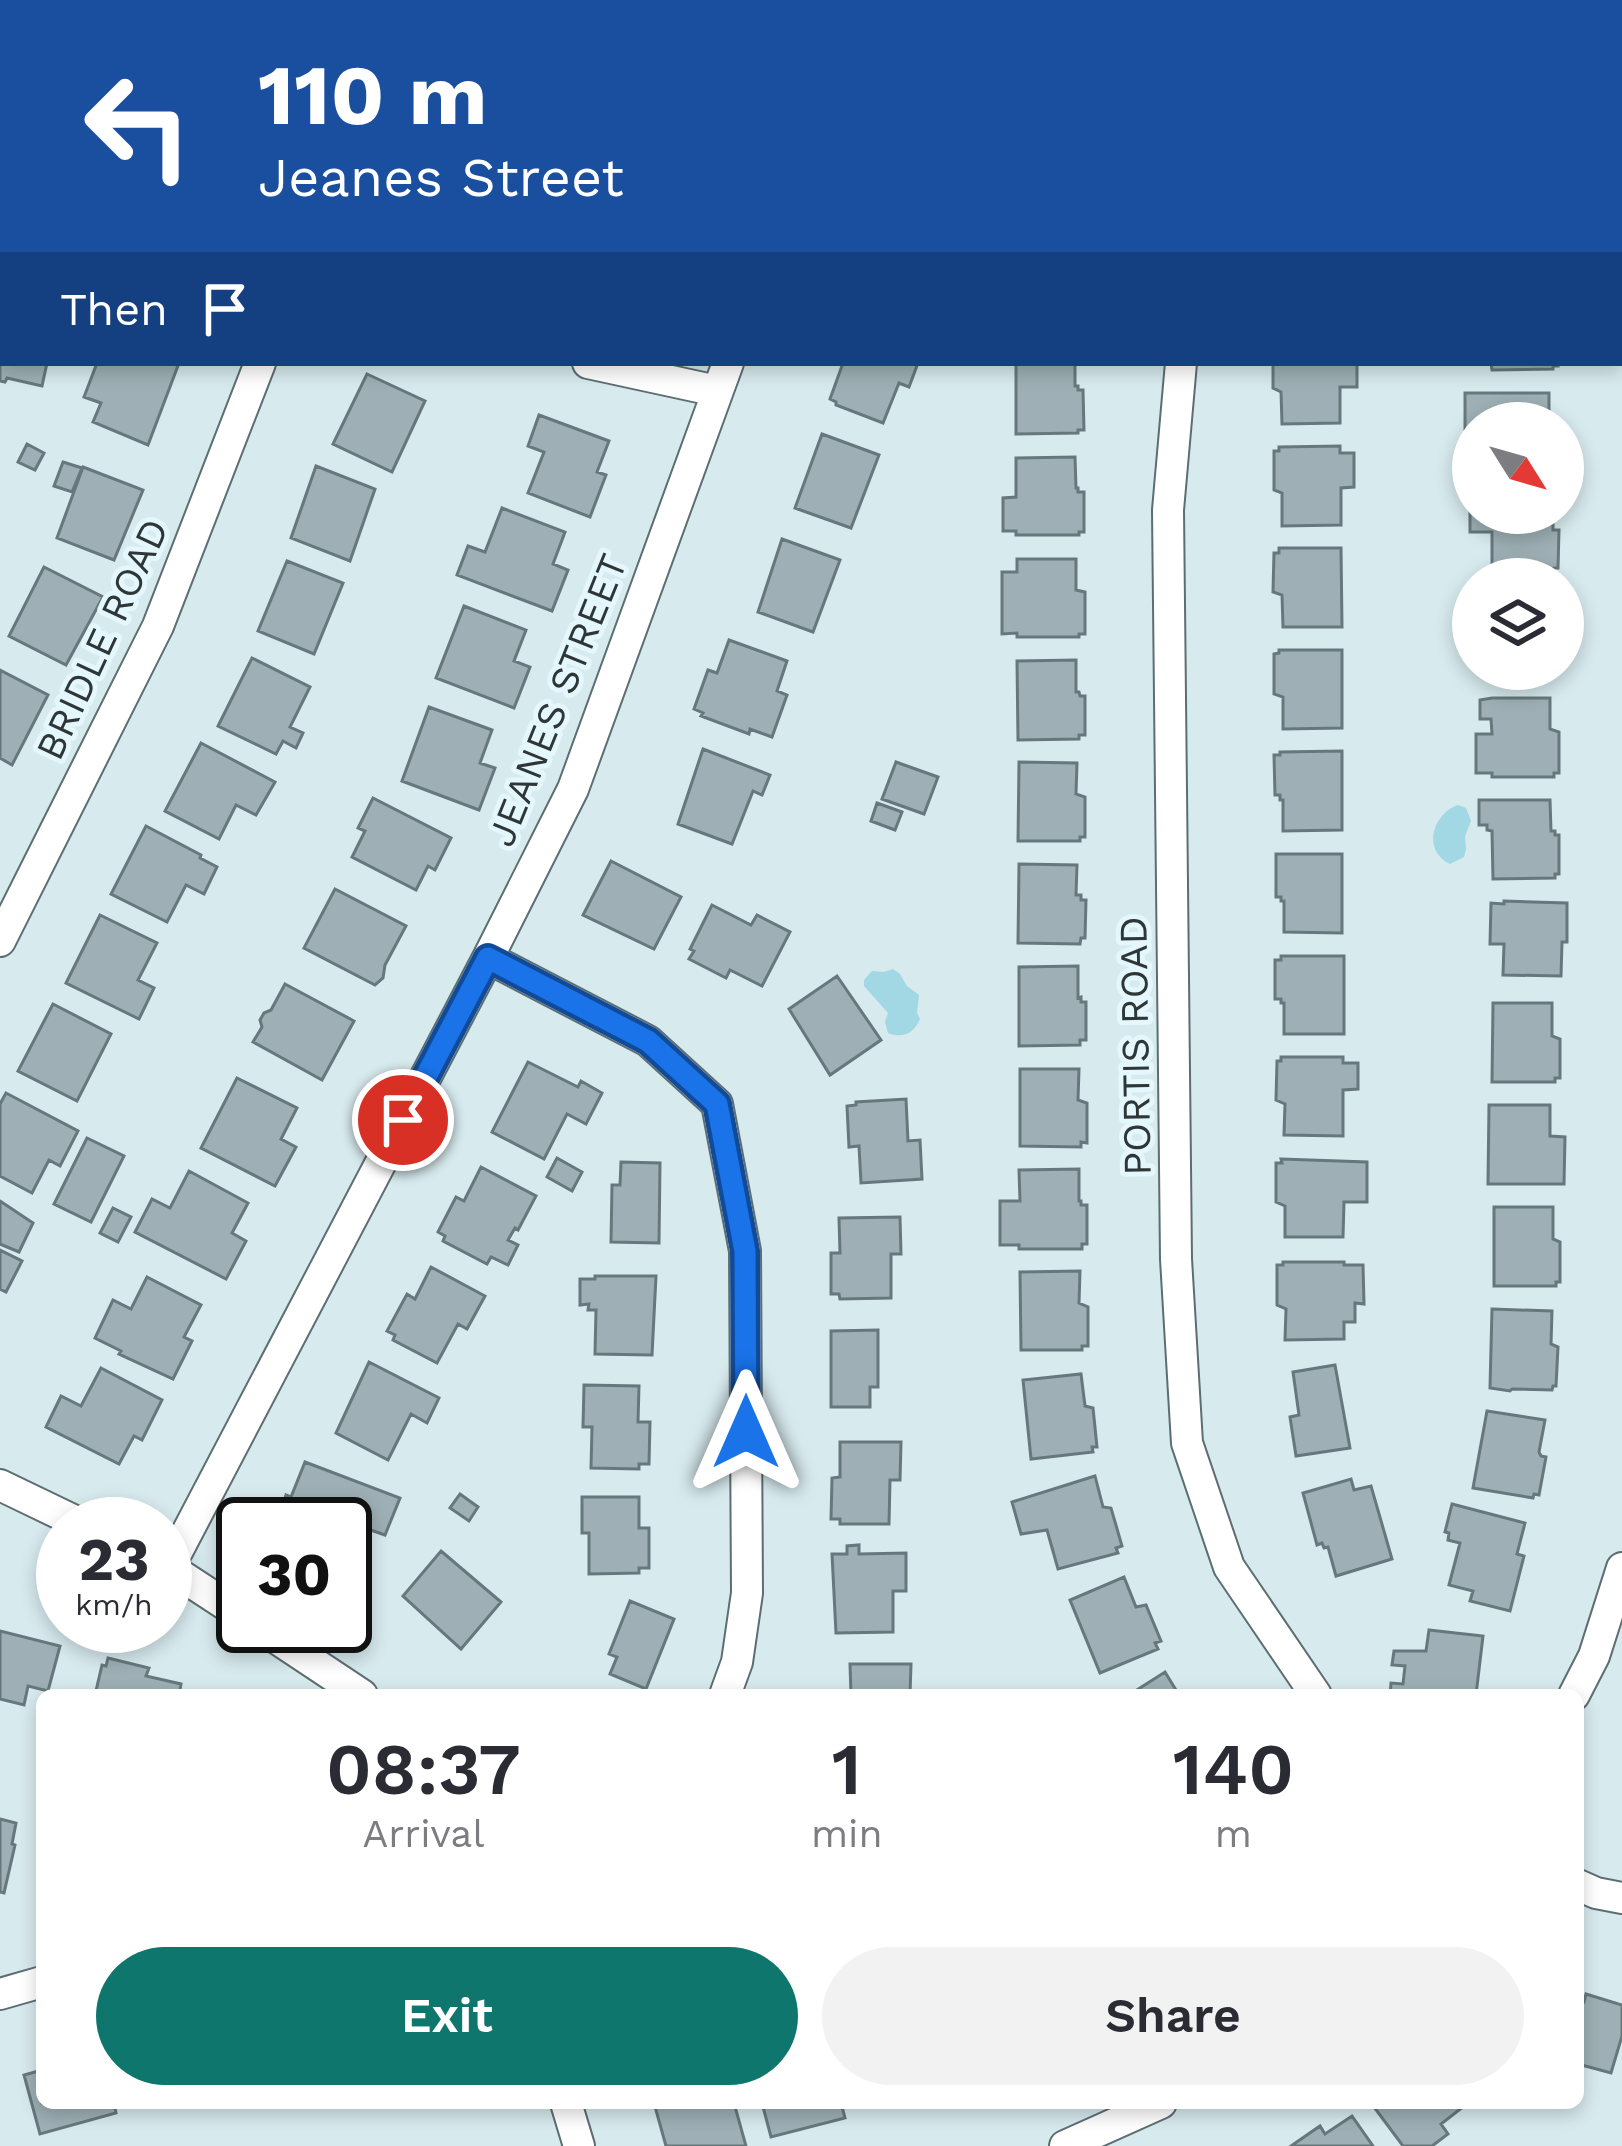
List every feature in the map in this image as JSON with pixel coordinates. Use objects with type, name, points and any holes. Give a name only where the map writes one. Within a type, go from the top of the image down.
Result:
[{"type":"street","name":"BRIDLE ROAD","points":[[0,941],[158,626],[259,366]]},
{"type":"street","points":[[617,366],[722,377]]},
{"type":"street","name":"PORTIS ROAD","points":[[1181,366],[1168,510],[1176,1259],[1187,1443],[1229,1567],[1312,1689]]},
{"type":"street","name":"JEANES STREET","points":[[192,1519],[573,789],[722,377]]},
{"type":"street","points":[[488,958],[648,1041],[717,1104],[745,1251],[747,1593],[737,1662],[727,1689]]},
{"type":"street","points":[[0,1485],[36,1502]]},
{"type":"street","points":[[1577,1689],[1594,1656],[1622,1568]]},
{"type":"street","points":[[299,1653],[353,1689]]},
{"type":"street","points":[[1584,1888],[1622,1898]]},
{"type":"street","points":[[0,1994],[36,1984]]},
{"type":"street","points":[[568,2109],[579,2146]]},
{"type":"street","points":[[1065,2146],[1148,2109]]},
{"type":"water","points":[[1458,805],[1466,808],[1471,821],[1464,857],[1450,864],[1436,851],[1434,833],[1442,816]]},
{"type":"water","points":[[893,969],[919,995],[920,1019],[903,1035],[888,1033],[888,1013],[864,986],[872,971]]},
{"type":"building","points":[[0,366],[46,366],[42,386],[7,378],[0,381]]},
{"type":"building","points":[[96,366],[178,366],[148,445],[93,422],[101,403],[84,397]]},
{"type":"building","points":[[842,366],[917,366],[909,387],[899,383],[883,423],[830,399]]},
{"type":"building","points":[[1016,366],[1075,366],[1075,386],[1083,390],[1084,430],[1016,434]]},
{"type":"building","points":[[1273,366],[1357,366],[1357,387],[1340,387],[1340,423],[1282,424],[1281,392],[1273,388]]},
{"type":"building","points":[[1491,366],[1553,366],[1553,369],[1492,370]]},
{"type":"building","points":[[367,374],[425,401],[392,472],[333,444]]},
{"type":"building","points":[[1465,393],[1549,393],[1549,402],[1465,402]]},
{"type":"building","points":[[539,415],[609,441],[597,472],[606,475],[590,517],[528,493],[544,452],[528,446]]},
{"type":"building","points":[[822,434],[879,455],[851,528],[795,508]]},
{"type":"building","points":[[27,444],[44,453],[35,470],[18,462]]},
{"type":"building","points":[[1340,446],[1340,453],[1354,453],[1354,487],[1341,488],[1341,525],[1282,526],[1282,493],[1274,490],[1274,451],[1279,447]]},
{"type":"building","points":[[1075,457],[1076,488],[1084,492],[1084,532],[1016,535],[1016,531],[1003,531],[1003,498],[1016,497],[1016,458]]},
{"type":"building","points":[[63,462],[82,468],[72,492],[54,486]]},
{"type":"building","points":[[316,466],[375,489],[350,561],[291,538]]},
{"type":"building","points":[[83,467],[143,490],[114,560],[57,538]]},
{"type":"building","points":[[502,508],[565,532],[553,564],[568,570],[552,611],[457,575],[468,546],[485,552]]},
{"type":"building","points":[[1492,534],[1559,534],[1558,558],[1492,558]]},
{"type":"building","points":[[782,539],[840,560],[813,632],[758,612]]},
{"type":"building","points":[[1279,548],[1341,548],[1342,627],[1283,627],[1282,595],[1273,592],[1274,553]]},
{"type":"building","points":[[1017,559],[1076,559],[1076,590],[1085,592],[1085,634],[1002,634],[1002,572],[1017,572]]},
{"type":"building","points":[[287,561],[343,583],[314,654],[258,631]]},
{"type":"building","points":[[44,567],[103,597],[66,665],[9,636]]},
{"type":"building","points":[[464,606],[526,630],[514,661],[530,667],[514,708],[436,678]]},
{"type":"building","points":[[729,640],[787,661],[777,691],[787,695],[772,737],[750,729],[749,734],[694,709],[708,670],[717,673]]},
{"type":"building","points":[[1279,650],[1342,650],[1342,728],[1283,729],[1283,697],[1274,694],[1274,654]]},
{"type":"building","points":[[252,658],[310,687],[290,727],[303,733],[296,748],[283,741],[276,754],[218,726]]},
{"type":"building","points":[[1076,660],[1076,692],[1085,696],[1085,735],[1018,740],[1017,661]]},
{"type":"building","points":[[0,670],[48,695],[12,765],[0,758]]},
{"type":"building","points":[[1550,698],[1550,729],[1559,732],[1559,773],[1554,777],[1492,777],[1492,773],[1476,773],[1476,734],[1492,734],[1491,719],[1480,719],[1480,700]]},
{"type":"building","points":[[429,707],[492,730],[480,763],[495,768],[479,810],[402,781]]},
{"type":"building","points":[[201,743],[275,782],[256,815],[236,805],[219,839],[165,811]]},
{"type":"building","points":[[703,749],[770,775],[762,795],[753,791],[732,844],[678,824]]},
{"type":"building","points":[[1342,751],[1342,830],[1283,831],[1283,800],[1275,795],[1274,755]]},
{"type":"building","points":[[896,762],[938,777],[924,814],[882,799]]},
{"type":"building","points":[[1019,762],[1077,763],[1076,794],[1085,797],[1085,837],[1080,841],[1018,841]]},
{"type":"building","points":[[373,798],[451,838],[435,870],[428,866],[416,890],[352,857],[365,831],[358,828]]},
{"type":"building","points":[[1479,800],[1550,800],[1551,831],[1559,835],[1559,874],[1555,878],[1493,879],[1492,831],[1479,825]]},
{"type":"building","points":[[877,803],[902,812],[895,830],[871,821]]},
{"type":"building","points":[[146,826],[217,867],[204,894],[186,885],[167,922],[111,894]]},
{"type":"building","points":[[1276,854],[1342,854],[1342,933],[1284,932],[1284,901],[1276,897]]},
{"type":"building","points":[[611,861],[681,897],[654,949],[583,915]]},
{"type":"building","points":[[1019,864],[1077,865],[1076,895],[1086,900],[1085,938],[1080,944],[1018,943]]},
{"type":"building","points":[[335,889],[406,926],[383,978],[375,985],[304,948]]},
{"type":"building","points":[[1491,903],[1567,903],[1561,976],[1503,975],[1504,944],[1490,944]]},
{"type":"building","points":[[712,905],[751,925],[757,915],[790,932],[762,986],[730,970],[726,978],[689,959]]},
{"type":"building","points":[[100,915],[157,943],[138,980],[154,988],[139,1019],[66,983]]},
{"type":"building","points":[[1281,956],[1344,956],[1344,1034],[1284,1034],[1284,1003],[1275,999],[1275,960]]},
{"type":"building","points":[[1078,966],[1078,998],[1086,1002],[1086,1040],[1080,1040],[1080,1045],[1019,1046],[1019,967]]},
{"type":"building","points":[[837,976],[881,1040],[830,1075],[789,1009]]},
{"type":"building","points":[[285,984],[354,1021],[322,1080],[253,1042],[262,1027],[260,1020]]},
{"type":"building","points":[[1493,1003],[1552,1003],[1552,1036],[1560,1039],[1560,1078],[1555,1082],[1492,1082]]},
{"type":"building","points":[[53,1004],[111,1034],[77,1101],[18,1071]]},
{"type":"building","points":[[1281,1057],[1343,1057],[1343,1063],[1358,1063],[1358,1089],[1343,1090],[1343,1136],[1284,1135],[1285,1104],[1276,1100]]},
{"type":"building","points":[[528,1062],[578,1087],[581,1081],[602,1093],[586,1124],[567,1114],[544,1159],[492,1132]]},
{"type":"building","points":[[1020,1069],[1079,1069],[1078,1100],[1087,1103],[1087,1143],[1081,1142],[1081,1147],[1020,1146]]},
{"type":"building","points":[[237,1078],[297,1108],[281,1139],[296,1147],[275,1186],[201,1148]]},
{"type":"building","points":[[6,1093],[78,1131],[60,1166],[49,1160],[32,1193],[0,1176],[0,1104]]},
{"type":"building","points":[[906,1099],[908,1141],[920,1140],[922,1179],[861,1183],[859,1146],[849,1147],[847,1106]]},
{"type":"building","points":[[1489,1105],[1550,1105],[1550,1136],[1565,1137],[1564,1184],[1488,1184]]},
{"type":"building","points":[[87,1138],[124,1156],[91,1222],[54,1204]]},
{"type":"building","points":[[557,1158],[582,1172],[572,1191],[547,1177]]},
{"type":"building","points":[[1281,1159],[1367,1162],[1367,1202],[1344,1202],[1343,1237],[1285,1237],[1285,1206],[1276,1202],[1276,1163],[1282,1163]]},
{"type":"building","points":[[621,1162],[660,1163],[659,1243],[611,1242],[612,1185],[620,1185]]},
{"type":"building","points":[[481,1167],[536,1196],[508,1240],[518,1245],[508,1265],[491,1257],[487,1264],[443,1241],[445,1236],[438,1232],[456,1197],[464,1201]]},
{"type":"building","points":[[1079,1169],[1079,1201],[1087,1205],[1087,1244],[1082,1249],[1000,1245],[1000,1201],[1020,1201],[1019,1170]]},
{"type":"building","points":[[189,1171],[248,1203],[232,1233],[246,1241],[226,1279],[135,1232],[152,1199],[170,1208]]},
{"type":"building","points":[[0,1201],[33,1223],[19,1252],[0,1244]]},
{"type":"building","points":[[1494,1207],[1553,1207],[1553,1239],[1560,1242],[1560,1282],[1556,1286],[1494,1286]]},
{"type":"building","points":[[113,1208],[131,1217],[118,1242],[100,1233]]},
{"type":"building","points":[[900,1217],[901,1254],[891,1254],[891,1298],[840,1299],[839,1294],[831,1294],[831,1253],[840,1253],[839,1218]]},
{"type":"building","points":[[0,1250],[22,1261],[6,1292],[0,1289]]},
{"type":"building","points":[[1277,1265],[1363,1265],[1364,1304],[1355,1303],[1355,1322],[1344,1322],[1344,1339],[1285,1340],[1286,1309],[1277,1305]]},
{"type":"building","points":[[431,1267],[485,1296],[467,1329],[458,1324],[437,1363],[393,1340],[395,1335],[387,1331],[407,1294],[415,1299]]},
{"type":"building","points":[[1080,1271],[1079,1303],[1088,1307],[1088,1346],[1082,1350],[1021,1350],[1020,1272]]},
{"type":"building","points":[[656,1276],[652,1355],[595,1354],[596,1310],[588,1310],[589,1304],[580,1305],[580,1279]]},
{"type":"building","points":[[147,1277],[201,1305],[184,1337],[192,1341],[173,1379],[95,1338],[113,1300],[131,1309]]},
{"type":"building","points":[[1492,1309],[1552,1311],[1551,1344],[1558,1347],[1552,1390],[1490,1388]]},
{"type":"building","points":[[878,1330],[878,1387],[870,1387],[870,1407],[831,1407],[831,1331]]},
{"type":"building","points":[[369,1362],[439,1398],[427,1423],[411,1414],[388,1460],[336,1433]]},
{"type":"building","points":[[1335,1365],[1350,1448],[1296,1456],[1290,1417],[1299,1415],[1293,1372]]},
{"type":"building","points":[[101,1368],[162,1400],[142,1440],[134,1436],[119,1464],[46,1427],[61,1396],[81,1406]]},
{"type":"building","points":[[1081,1374],[1085,1406],[1093,1408],[1097,1447],[1092,1447],[1093,1452],[1031,1459],[1023,1380]]},
{"type":"building","points":[[584,1385],[639,1386],[638,1422],[650,1422],[649,1464],[639,1464],[639,1469],[591,1468],[592,1427],[583,1427]]},
{"type":"building","points":[[1487,1411],[1545,1420],[1539,1452],[1546,1457],[1539,1495],[1533,1498],[1473,1488]]},
{"type":"building","points":[[840,1442],[901,1442],[900,1480],[890,1480],[889,1524],[840,1524],[840,1519],[831,1519],[832,1478],[840,1477]]},
{"type":"building","points":[[305,1462],[400,1498],[385,1535],[372,1530],[372,1497],[291,1497]]},
{"type":"building","points":[[1095,1476],[1103,1507],[1111,1508],[1122,1546],[1116,1548],[1118,1553],[1058,1569],[1047,1530],[1021,1534],[1012,1502]]},
{"type":"building","points":[[1351,1479],[1354,1490],[1371,1486],[1392,1559],[1336,1576],[1328,1547],[1317,1545],[1303,1493]]},
{"type":"building","points":[[460,1494],[478,1507],[469,1521],[450,1508]]},
{"type":"building","points":[[582,1497],[639,1497],[639,1528],[649,1528],[649,1568],[639,1568],[639,1573],[589,1574],[589,1533],[582,1533]]},
{"type":"building","points":[[1452,1504],[1525,1523],[1517,1554],[1524,1556],[1510,1611],[1470,1601],[1473,1591],[1449,1585],[1460,1543],[1448,1540],[1445,1532]]},
{"type":"building","points":[[859,1545],[859,1554],[906,1553],[906,1591],[893,1591],[893,1632],[836,1633],[832,1554],[847,1554],[847,1546]]},
{"type":"building","points":[[441,1551],[501,1602],[461,1649],[403,1596]]},
{"type":"building","points":[[1124,1577],[1136,1607],[1146,1605],[1161,1641],[1155,1643],[1158,1649],[1100,1673],[1070,1600]]},
{"type":"building","points":[[630,1601],[674,1619],[646,1689],[610,1674],[617,1657],[609,1654]]},
{"type":"building","points":[[1429,1630],[1483,1636],[1477,1689],[1390,1689],[1391,1683],[1403,1684],[1405,1666],[1392,1665],[1394,1651],[1426,1651]]},
{"type":"building","points":[[0,1631],[36,1640],[36,1653],[58,1653],[49,1689],[28,1686],[24,1705],[0,1699]]},
{"type":"building","points":[[108,1658],[149,1668],[146,1676],[181,1684],[180,1689],[96,1689],[102,1665],[106,1666]]},
{"type":"building","points":[[850,1664],[911,1664],[910,1689],[851,1689]]},
{"type":"building","points":[[1165,1672],[1175,1689],[1138,1689]]},
{"type":"building","points":[[0,1819],[16,1823],[4,1893],[0,1892]]},
{"type":"building","points":[[1586,1994],[1622,2005],[1622,2036],[1611,2073],[1584,2066]]},
{"type":"building","points":[[36,2072],[36,2109],[115,2109],[116,2113],[40,2134],[24,2075]]},
{"type":"building","points":[[656,2109],[736,2109],[746,2146],[666,2146]]},
{"type":"building","points":[[764,2109],[843,2109],[845,2118],[771,2137]]},
{"type":"building","points":[[1375,2109],[1460,2109],[1441,2124],[1448,2134],[1432,2146],[1403,2146]]},
{"type":"building","points":[[1352,2116],[1373,2146],[1291,2146],[1320,2126],[1325,2134]]},
{"type":"route","points":[[403,1120],[488,958],[648,1041],[717,1104],[745,1251],[746,1432]]}]
